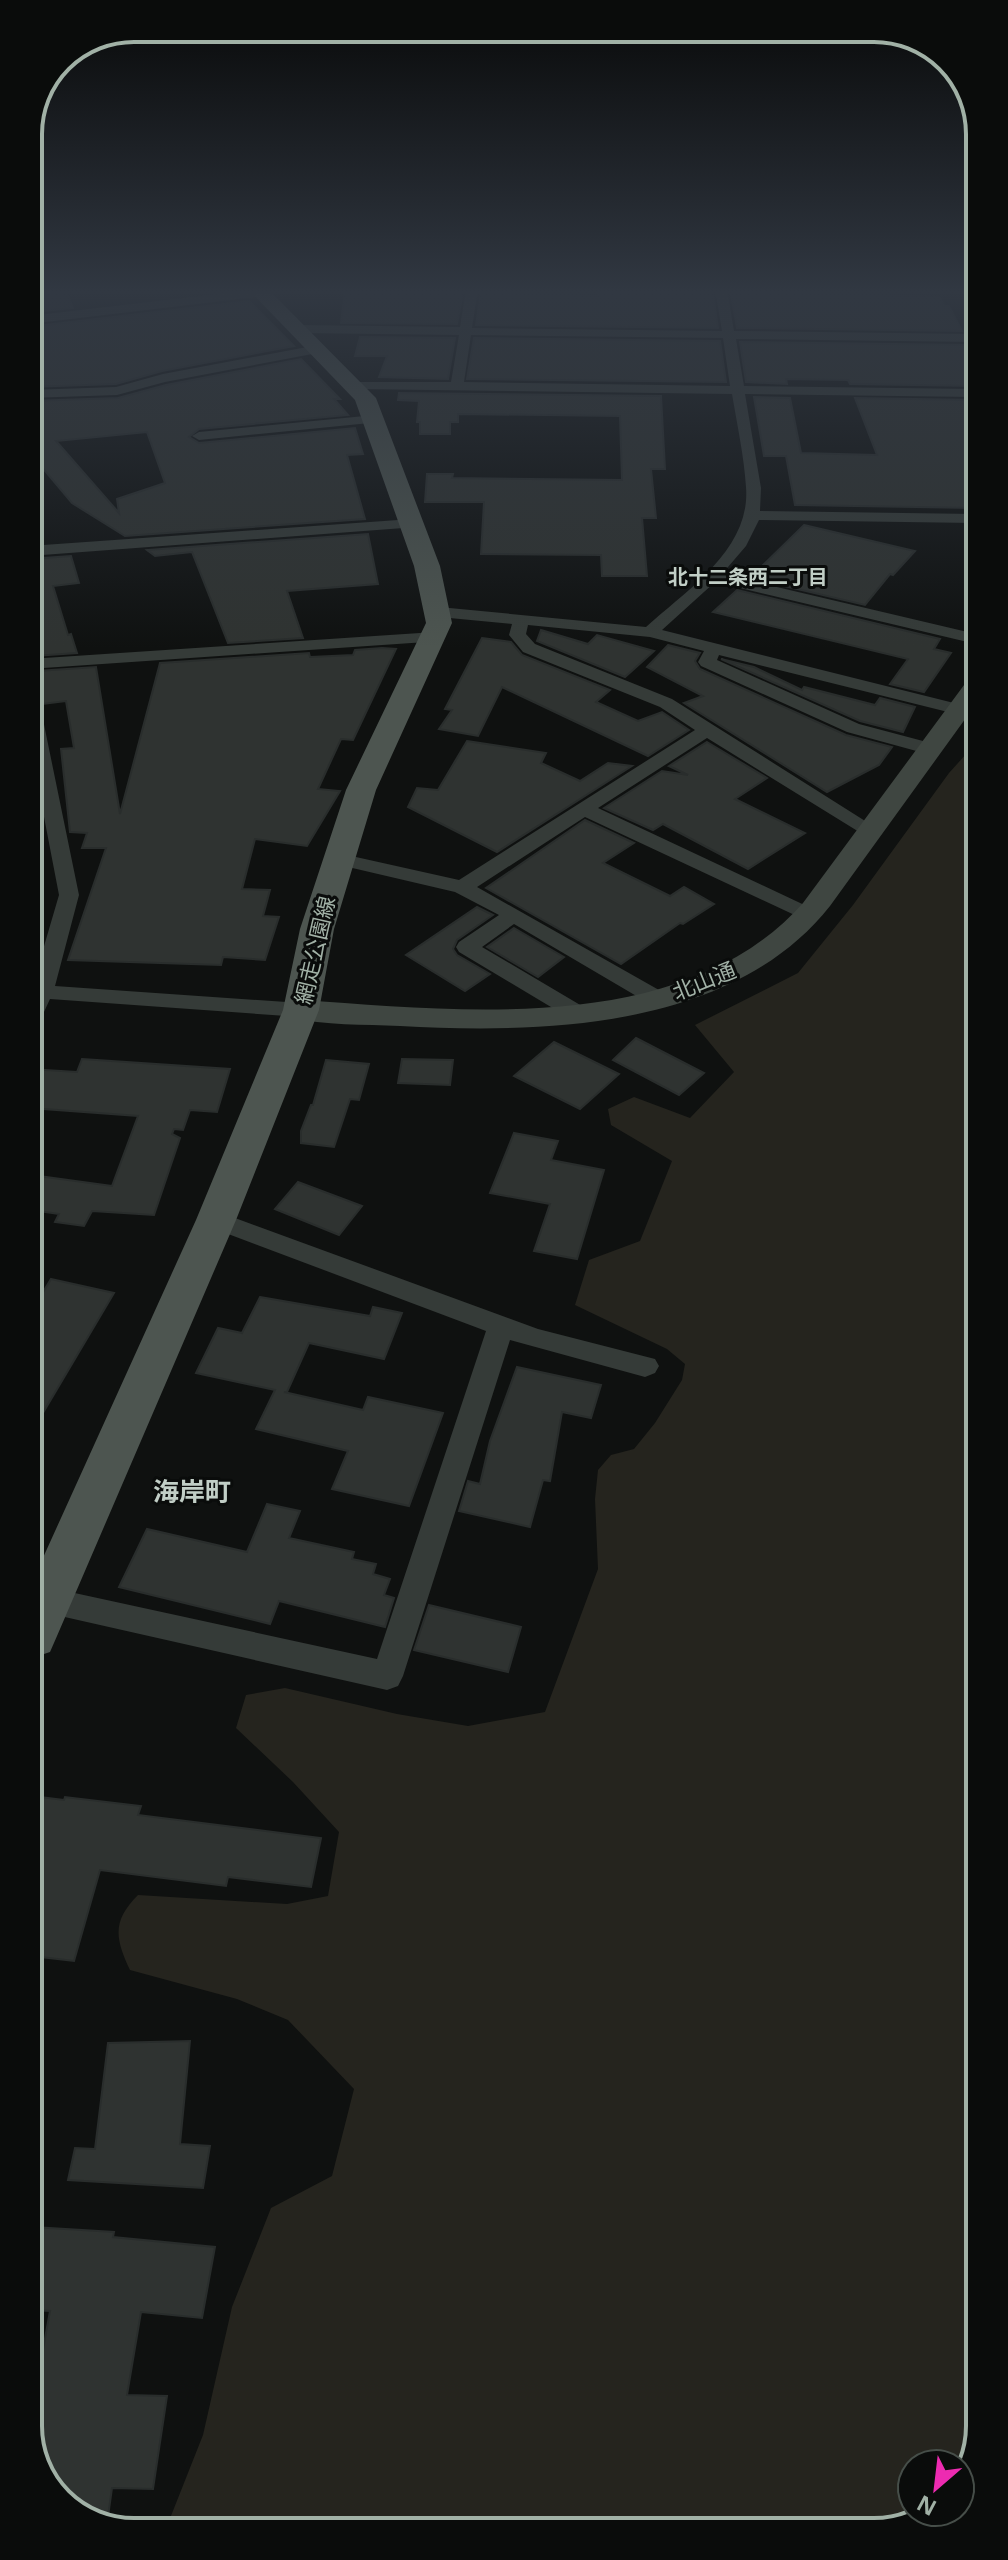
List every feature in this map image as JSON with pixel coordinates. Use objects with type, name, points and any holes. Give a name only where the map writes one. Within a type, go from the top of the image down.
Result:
[{"type":"main road","points":[[370,408],[427,566],[437,624]]},
{"type":"main road","name":"網走公園線","points":[[42,1612],[216,1220],[301,1010],[317,929],[361,790],[437,624]]},
{"type":"street","points":[[650,632],[709,576],[742,539],[753,515],[754,488],[739,408]]},
{"type":"street","points":[[199,436],[375,419]]},
{"type":"street","points":[[753,515],[966,519]]},
{"type":"street","points":[[42,550],[412,524]]},
{"type":"street","points":[[709,576],[966,637]]},
{"type":"street","points":[[521,620],[517,635],[529,648],[579,671],[666,703],[706,731],[871,831]]},
{"type":"street","points":[[42,663],[315,643],[437,624],[521,620],[650,632],[713,648],[966,698]]},
{"type":"street","points":[[713,648],[707,662],[853,728],[931,749]]},
{"type":"street","name":"北山通","points":[[301,1010],[459,1020],[579,1014],[658,999],[730,972],[758,958],[808,914],[966,701]]},
{"type":"street","points":[[462,887],[706,731]]},
{"type":"street","points":[[42,760],[69,895],[42,992],[301,1010]]},
{"type":"street","points":[[584,809],[808,914]]},
{"type":"street","points":[[338,859],[462,887],[658,999]]},
{"type":"street","points":[[513,915],[467,947],[579,1014]]},
{"type":"street","points":[[216,1220],[534,1338],[645,1366]]},
{"type":"street","points":[[47,1600],[387,1676],[501,1326]]},
{"type":"shaded area","points":[[966,754],[966,2426],[963,2448],[896,2448],[896,2515],[886,2517],[170,2518],[203,2435],[232,2307],[271,2208],[332,2176],[354,2089],[288,2020],[237,1999],[130,1970],[119,1939],[120,1922],[138,1895],[287,1904],[328,1896],[339,1832],[293,1782],[236,1728],[246,1695],[285,1688],[397,1714],[468,1726],[545,1712],[598,1569],[595,1499],[598,1470],[611,1455],[634,1449],[682,1380],[685,1364],[667,1349],[575,1305],[589,1260],[640,1241],[672,1161],[611,1125],[608,1109],[634,1097],[690,1118],[734,1072],[695,1025],[798,973]]},
{"type":"building","points":[[42,408],[342,408],[348,415],[199,429],[189,437],[199,443],[355,428],[363,454],[347,455],[365,519],[125,536],[72,503],[42,467]],"holes":[[[147,432],[165,483],[117,499],[119,513],[56,441]]]},
{"type":"building","points":[[418,408],[662,408],[665,469],[651,469],[656,518],[642,518],[647,576],[602,576],[601,555],[481,554],[484,502],[425,502],[427,474],[453,474],[452,478],[622,480],[620,416],[458,414],[458,422],[450,422],[450,434],[420,434],[420,422],[417,422]]},
{"type":"building","points":[[756,408],[792,408],[801,453],[877,455],[859,408],[966,408],[966,508],[795,505],[786,456],[764,456]]},
{"type":"building","points":[[804,525],[915,551],[893,575],[890,574],[865,605],[750,578]]},
{"type":"building","points":[[368,534],[378,584],[287,591],[303,638],[228,643],[192,552],[155,556],[147,550]]},
{"type":"building","points":[[71,556],[79,583],[53,586],[68,635],[71,634],[77,653],[42,655],[42,558]]},
{"type":"building","points":[[737,590],[940,639],[934,649],[951,653],[924,692],[890,684],[908,659],[713,612]]},
{"type":"building","points":[[541,630],[588,644],[597,635],[654,651],[625,677],[537,641]]},
{"type":"building","points":[[482,638],[511,642],[522,655],[610,690],[596,702],[638,721],[662,712],[689,730],[648,756],[502,687],[478,736],[439,729],[452,710],[445,709]]},
{"type":"building","points":[[668,645],[700,653],[695,661],[700,669],[846,735],[892,747],[879,765],[827,792],[684,703],[703,696],[647,667]]},
{"type":"building","points":[[396,649],[353,740],[341,739],[318,789],[340,791],[307,846],[255,839],[242,889],[270,890],[263,916],[279,917],[265,960],[223,957],[221,965],[68,960],[106,848],[82,848],[87,833],[70,832],[61,749],[74,748],[66,701],[43,704],[42,671],[96,667],[120,814],[160,663],[309,653],[310,657],[353,655],[355,650]]},
{"type":"building","points":[[721,659],[754,667],[802,690],[804,687],[875,705],[880,698],[915,707],[903,732],[860,721]]},
{"type":"building","points":[[467,741],[546,753],[541,763],[580,781],[608,763],[632,766],[497,852],[408,807],[417,788],[438,790]]},
{"type":"building","points":[[707,742],[767,778],[735,799],[805,833],[748,869],[663,824],[653,830],[604,808],[662,771],[688,775],[669,766]]},
{"type":"building","points":[[585,820],[634,843],[603,863],[670,896],[684,887],[714,904],[680,923],[621,964],[486,888]]},
{"type":"building","points":[[477,907],[493,915],[457,940],[453,949],[457,955],[490,974],[465,991],[406,955]]},
{"type":"building","points":[[514,928],[564,957],[538,977],[487,947]]},
{"type":"building","points":[[636,1038],[704,1073],[679,1095],[613,1060]]},
{"type":"building","points":[[554,1042],[619,1074],[580,1109],[514,1076]]},
{"type":"building","points":[[82,1059],[230,1069],[217,1112],[190,1110],[183,1130],[174,1129],[172,1134],[180,1138],[154,1215],[92,1211],[84,1226],[55,1222],[59,1214],[42,1212],[42,1176],[112,1186],[138,1116],[42,1109],[42,1070],[77,1072]]},
{"type":"building","points":[[402,1059],[453,1060],[450,1085],[398,1083]]},
{"type":"building","points":[[326,1060],[369,1064],[359,1100],[350,1099],[334,1147],[301,1143],[301,1131],[313,1105]]},
{"type":"building","points":[[514,1133],[558,1141],[551,1160],[604,1170],[577,1259],[534,1251],[550,1204],[490,1193]]},
{"type":"building","points":[[298,1182],[362,1206],[339,1235],[275,1209]]},
{"type":"building","points":[[51,1279],[114,1293],[42,1414],[42,1294]]},
{"type":"building","points":[[260,1297],[370,1316],[373,1307],[402,1313],[384,1359],[309,1343],[287,1392],[284,1392],[363,1410],[368,1397],[443,1413],[409,1506],[332,1489],[348,1451],[256,1429],[275,1390],[196,1373],[218,1328],[242,1333]]},
{"type":"building","points":[[517,1367],[601,1385],[591,1418],[562,1412],[550,1481],[543,1480],[530,1527],[459,1511],[468,1481],[480,1484],[490,1441]]},
{"type":"building","points":[[267,1504],[300,1511],[289,1538],[354,1552],[352,1559],[376,1564],[373,1574],[390,1579],[384,1595],[394,1598],[385,1627],[279,1601],[270,1624],[119,1587],[147,1529],[247,1552]]},
{"type":"building","points":[[429,1605],[521,1627],[508,1672],[414,1650]]},
{"type":"building","points":[[42,1797],[141,1806],[138,1815],[321,1838],[311,1887],[228,1877],[226,1886],[100,1870],[74,1961],[42,1957]]},
{"type":"building","points":[[190,2041],[180,2144],[210,2146],[203,2188],[68,2180],[75,2148],[95,2149],[108,2043]]},
{"type":"building","points":[[42,2228],[114,2232],[113,2237],[215,2247],[202,2318],[141,2312],[127,2395],[167,2396],[153,2489],[112,2488],[108,2514],[69,2491],[47,2455],[42,2426],[42,2355],[50,2311],[42,2311]]},
{"type":"district","name":"北十二条西二丁目","points":[[748,577]]},
{"type":"district","name":"海岸町","points":[[192,1492]]}]
